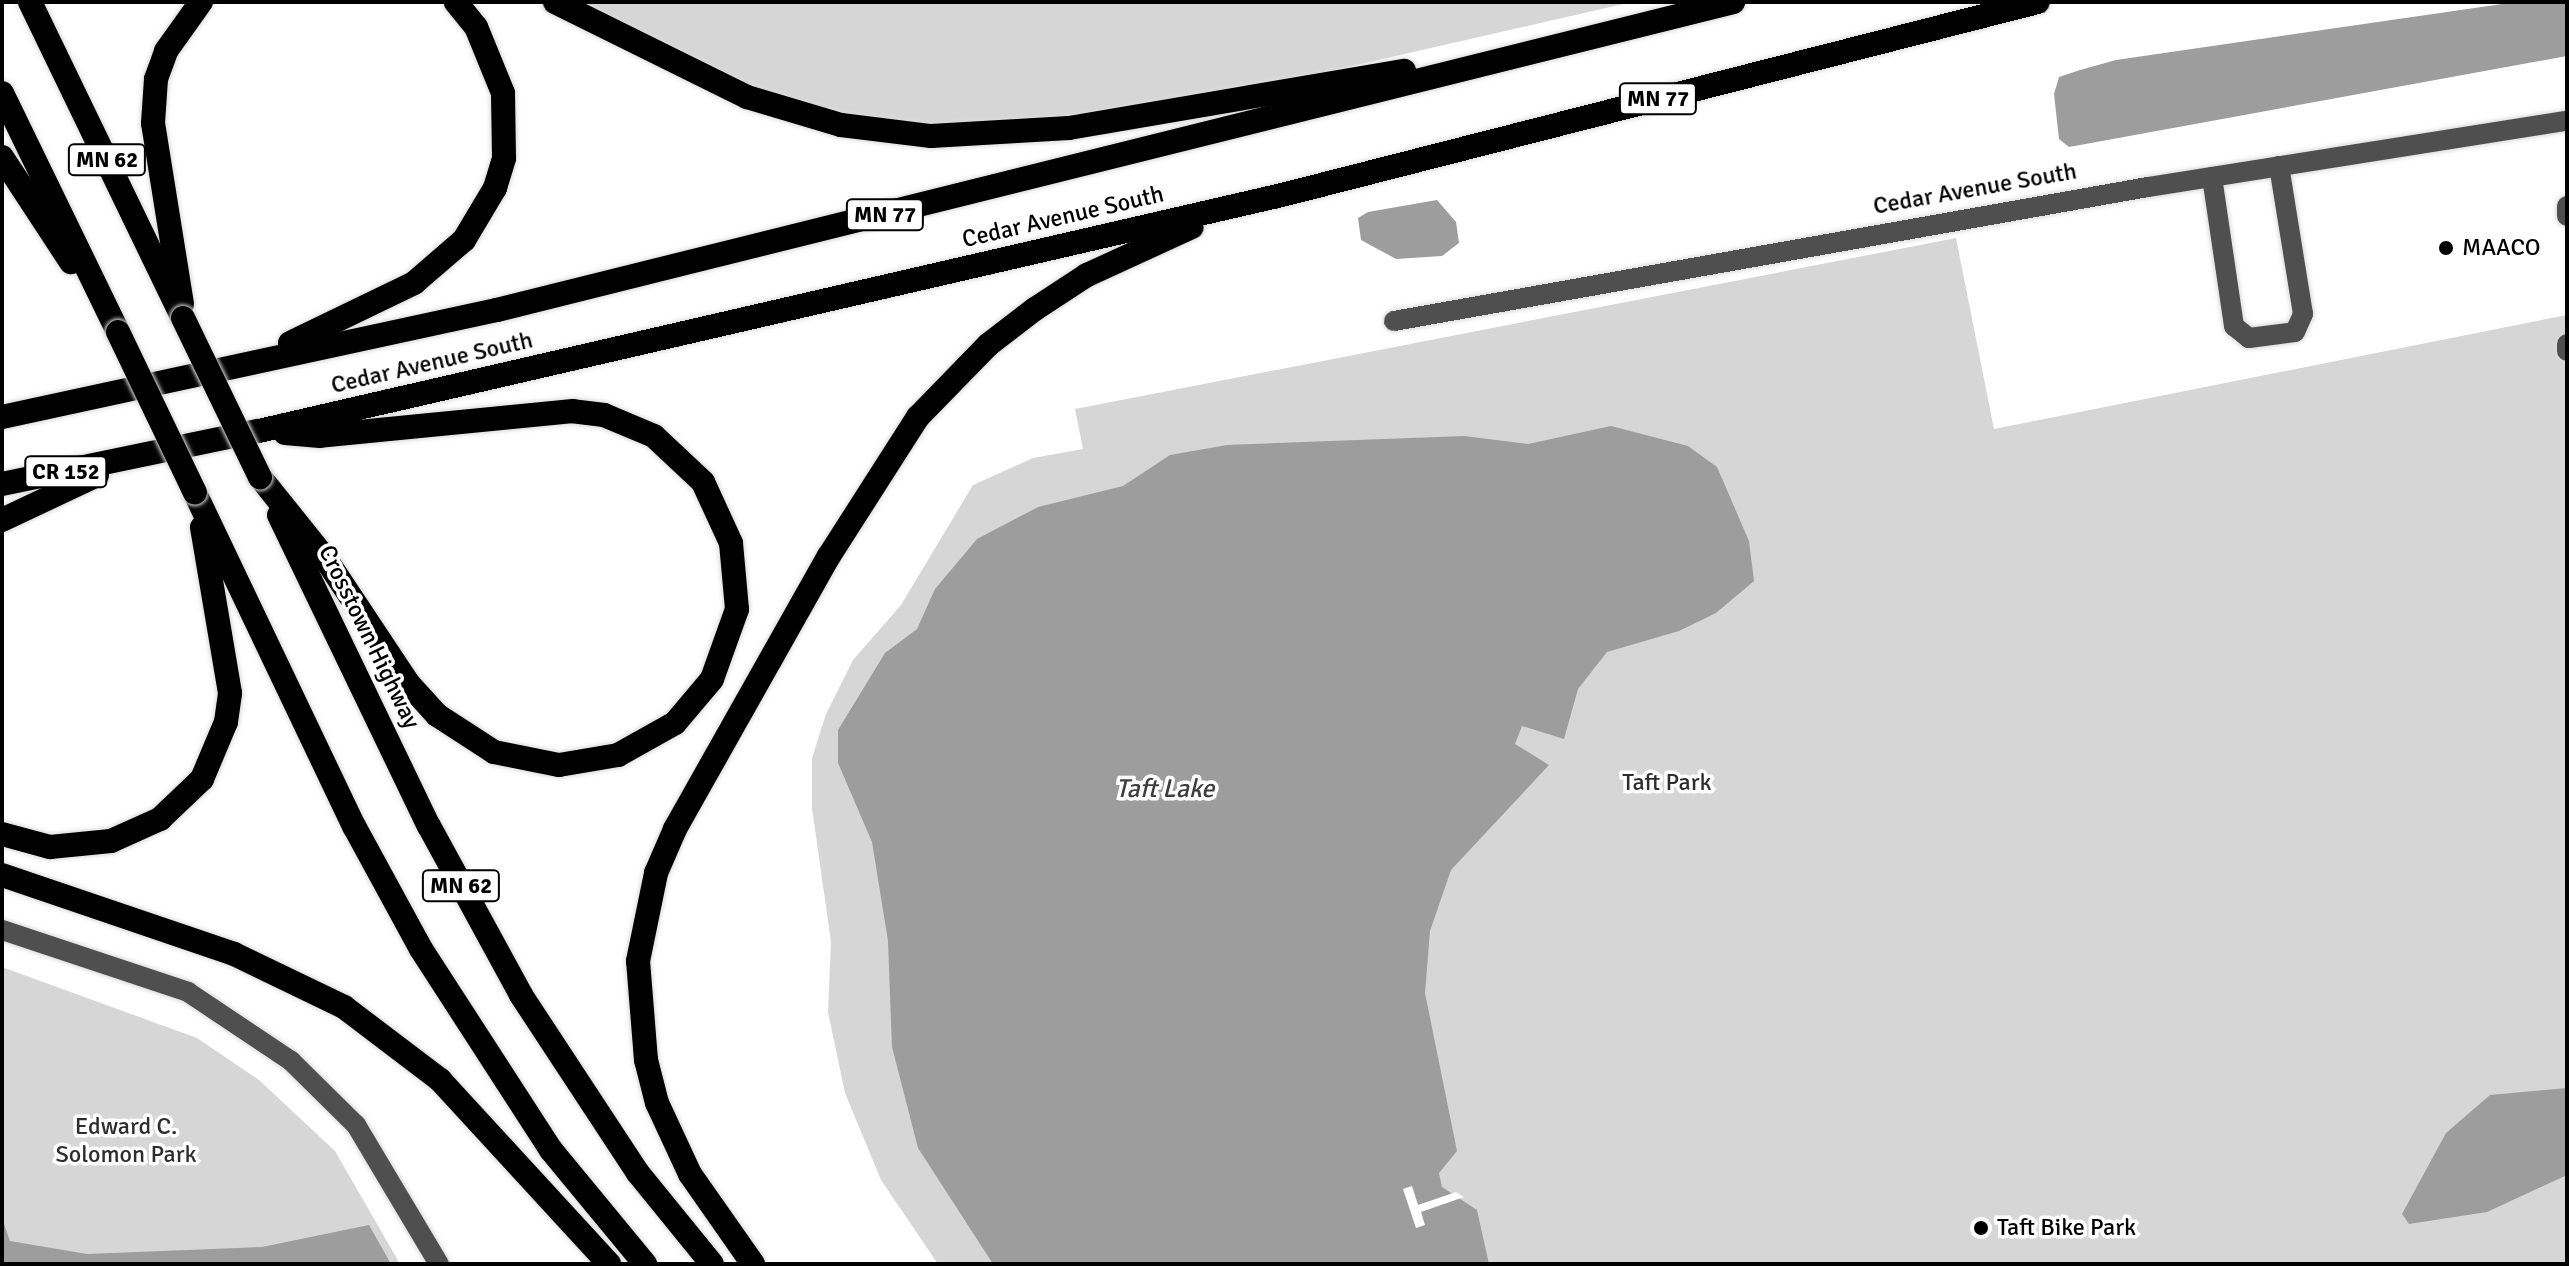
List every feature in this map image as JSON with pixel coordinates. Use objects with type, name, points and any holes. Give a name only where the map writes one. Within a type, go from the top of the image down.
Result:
[{"type":"highway","name":"Crosstown Highway","points":[[30,2],[429,826],[513,981],[576,1085],[712,1264]]},
{"type":"highway","points":[[183,318],[177,252],[161,187],[153,123],[156,79],[166,51],[201,2]]},
{"type":"highway","points":[[226,368],[384,302],[442,262],[481,218],[504,158],[503,93],[493,59],[456,2]]},
{"type":"highway","points":[[555,2],[660,58],[759,102],[841,125],[931,136],[1069,128],[1529,53]]},
{"type":"highway","points":[[1681,15],[1712,2]]},
{"type":"highway","name":"Cedar Avenue South","points":[[9,414],[497,310],[1733,2]]},
{"type":"highway","name":"Cedar Avenue South","points":[[2,484],[252,433],[1278,196],[2038,2]]},
{"type":"highway","name":"MN 62","points":[[2,93],[354,826],[421,949],[543,1139],[645,1264]]},
{"type":"highway","points":[[2,157],[118,332]]},
{"type":"highway","points":[[753,1264],[690,1174],[657,1103],[646,1060],[638,961],[656,873],[675,829],[884,464],[949,383],[988,345],[1087,275],[1182,231],[1278,196]]},
{"type":"highway","points":[[252,433],[320,436],[573,411],[631,424],[681,458],[720,510],[737,576],[737,609],[727,646],[695,704],[675,723],[618,755],[559,765],[494,752],[437,715],[408,683],[325,558],[260,477]]},
{"type":"highway","points":[[2,520],[131,460]]},
{"type":"highway","points":[[2,834],[50,847],[111,841],[160,819],[202,779],[226,722],[230,693],[195,493]]},
{"type":"highway","points":[[2,875],[234,954],[344,1007],[440,1080],[609,1264]]},
{"type":"street","name":"Cedar Avenue South","points":[[1394,321],[2212,177],[2567,121]]},
{"type":"street","points":[[2212,177],[2234,326],[2249,338],[2295,332],[2303,314],[2279,166]]},
{"type":"street","points":[[2567,206],[2567,216]]},
{"type":"street","points":[[2567,344],[2567,351]]},
{"type":"street","points":[[2,930],[188,992],[291,1061],[356,1125],[439,1264]]},
{"type":"green space","points":[[572,2],[1632,2],[1225,95],[1024,126],[955,128],[853,119],[763,96]]},
{"type":"green space","name":"Taft Park","points":[[1956,238],[1994,429],[2567,315],[2567,1264],[938,1264],[881,1180],[845,1093],[828,1012],[831,942],[812,808],[812,758],[826,714],[853,660],[901,605],[973,485],[1033,458],[1083,449],[1075,409]]},
{"type":"green space","name":"Edward C. Solomon Park","points":[[2,967],[197,1038],[259,1080],[335,1151],[400,1264],[2,1264]]},
{"type":"water","points":[[2516,2],[2567,2],[2567,56],[2069,147],[2059,139],[2054,94],[2059,77],[2080,70],[2116,60]]},
{"type":"water","points":[[1437,200],[1456,222],[1459,243],[1442,256],[1396,259],[1361,240],[1358,218],[1368,212]]},
{"type":"water","name":"Taft Lake","points":[[1611,426],[1688,446],[1717,467],[1749,541],[1754,581],[1716,613],[1679,631],[1607,652],[1578,689],[1564,739],[1522,726],[1515,744],[1549,765],[1451,870],[1430,931],[1425,993],[1457,1151],[1439,1173],[1442,1187],[1477,1210],[1489,1264],[993,1264],[918,1148],[892,1047],[888,941],[872,842],[838,763],[838,730],[885,653],[917,629],[935,589],[977,539],[1038,507],[1123,486],[1170,455],[1227,445],[1464,436],[1528,444]]},
{"type":"water","points":[[2567,1088],[2567,1175],[2487,1212],[2409,1224],[2402,1214],[2446,1133],[2490,1095]]},
{"type":"water","points":[[2,1218],[10,1241],[87,1254],[262,1247],[369,1225],[391,1264],[2,1264]]},
{"type":"pier","points":[[1412,1186],[1418,1205],[1456,1192],[1464,1197],[1421,1212],[1425,1225],[1416,1228],[1403,1189]]},
{"type":"place","name":"MAACO","points":[[2446,248]]},
{"type":"place","name":"Taft Bike Park","points":[[1981,1228]]}]
